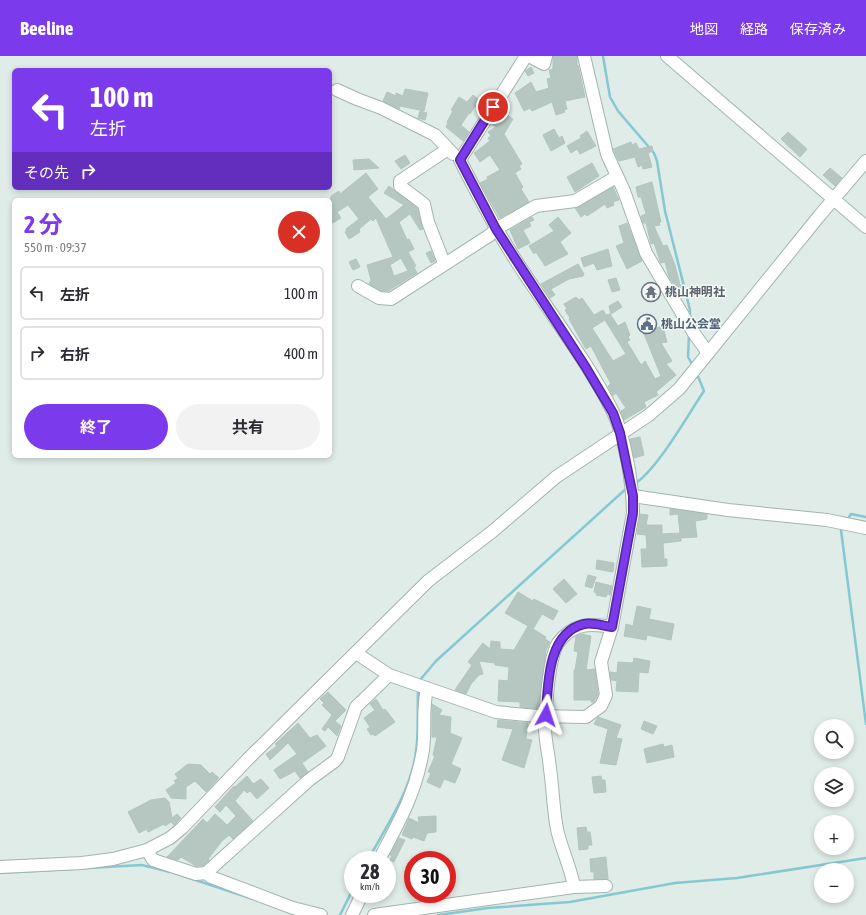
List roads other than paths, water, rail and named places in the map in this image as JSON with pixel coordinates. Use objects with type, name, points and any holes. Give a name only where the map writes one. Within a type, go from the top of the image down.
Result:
[{"type":"street","points":[[460,160],[526,56]]},
{"type":"street","points":[[530,56],[544,64],[546,56]]},
{"type":"street","points":[[584,56],[607,154],[624,192],[646,253],[708,354]]},
{"type":"street","points":[[667,56],[866,227]]},
{"type":"street","points":[[338,90],[381,108],[435,135],[460,160],[496,229],[585,366],[613,413],[620,433],[633,496],[633,513],[612,627],[601,662],[606,694],[601,706],[586,716],[496,712],[389,675],[356,652]]},
{"type":"street","points":[[444,263],[428,222],[424,204],[400,186],[400,181],[448,149]]},
{"type":"street","points":[[0,867],[113,860],[147,850],[170,838],[182,828],[248,759],[428,581],[493,531],[556,477],[663,404],[679,389],[866,161]]},
{"type":"street","points":[[358,286],[379,298],[391,299],[444,263],[490,235],[496,229],[536,206],[575,201],[616,177]]},
{"type":"street","points":[[633,496],[728,510],[827,520],[866,528]]},
{"type":"street","points":[[574,887],[572,875],[556,827],[545,724],[552,656],[558,644],[566,635],[584,624],[612,627]]},
{"type":"street","points":[[147,850],[153,860],[196,874],[206,873],[309,780],[335,761],[338,757],[356,707],[389,675]]},
{"type":"street","points":[[384,851],[414,790],[424,748],[424,700],[427,689]]},
{"type":"street","points":[[206,873],[211,877],[293,908],[321,915]]},
{"type":"street","points":[[374,915],[574,887],[606,886]]},
{"type":"street","points":[[352,915],[358,903]]},
{"type":"waterway","points":[[603,56],[610,97],[618,111],[654,153],[657,161],[665,211],[690,310],[690,317]]},
{"type":"waterway","points":[[689,334],[688,357],[693,366]]},
{"type":"waterway","points":[[634,484],[652,468],[662,455],[704,391],[697,374]]},
{"type":"waterway","points":[[420,680],[436,661],[628,487]]},
{"type":"waterway","points":[[849,517],[851,514],[866,517]]},
{"type":"waterway","points":[[841,530],[866,724]]},
{"type":"waterway","points":[[373,851],[403,796],[414,764],[418,733],[418,691]]},
{"type":"waterway","points":[[438,915],[488,908],[570,902],[675,883],[737,878],[866,858]]},
{"type":"waterway","points":[[0,873],[142,865],[170,872]]},
{"type":"waterway","points":[[174,873],[253,899]]},
{"type":"waterway","points":[[340,915],[346,903]]},
{"type":"place","name":"桃山神明社","points":[[651,292]]},
{"type":"place","name":"桃山公会堂","points":[[647,324]]}]
